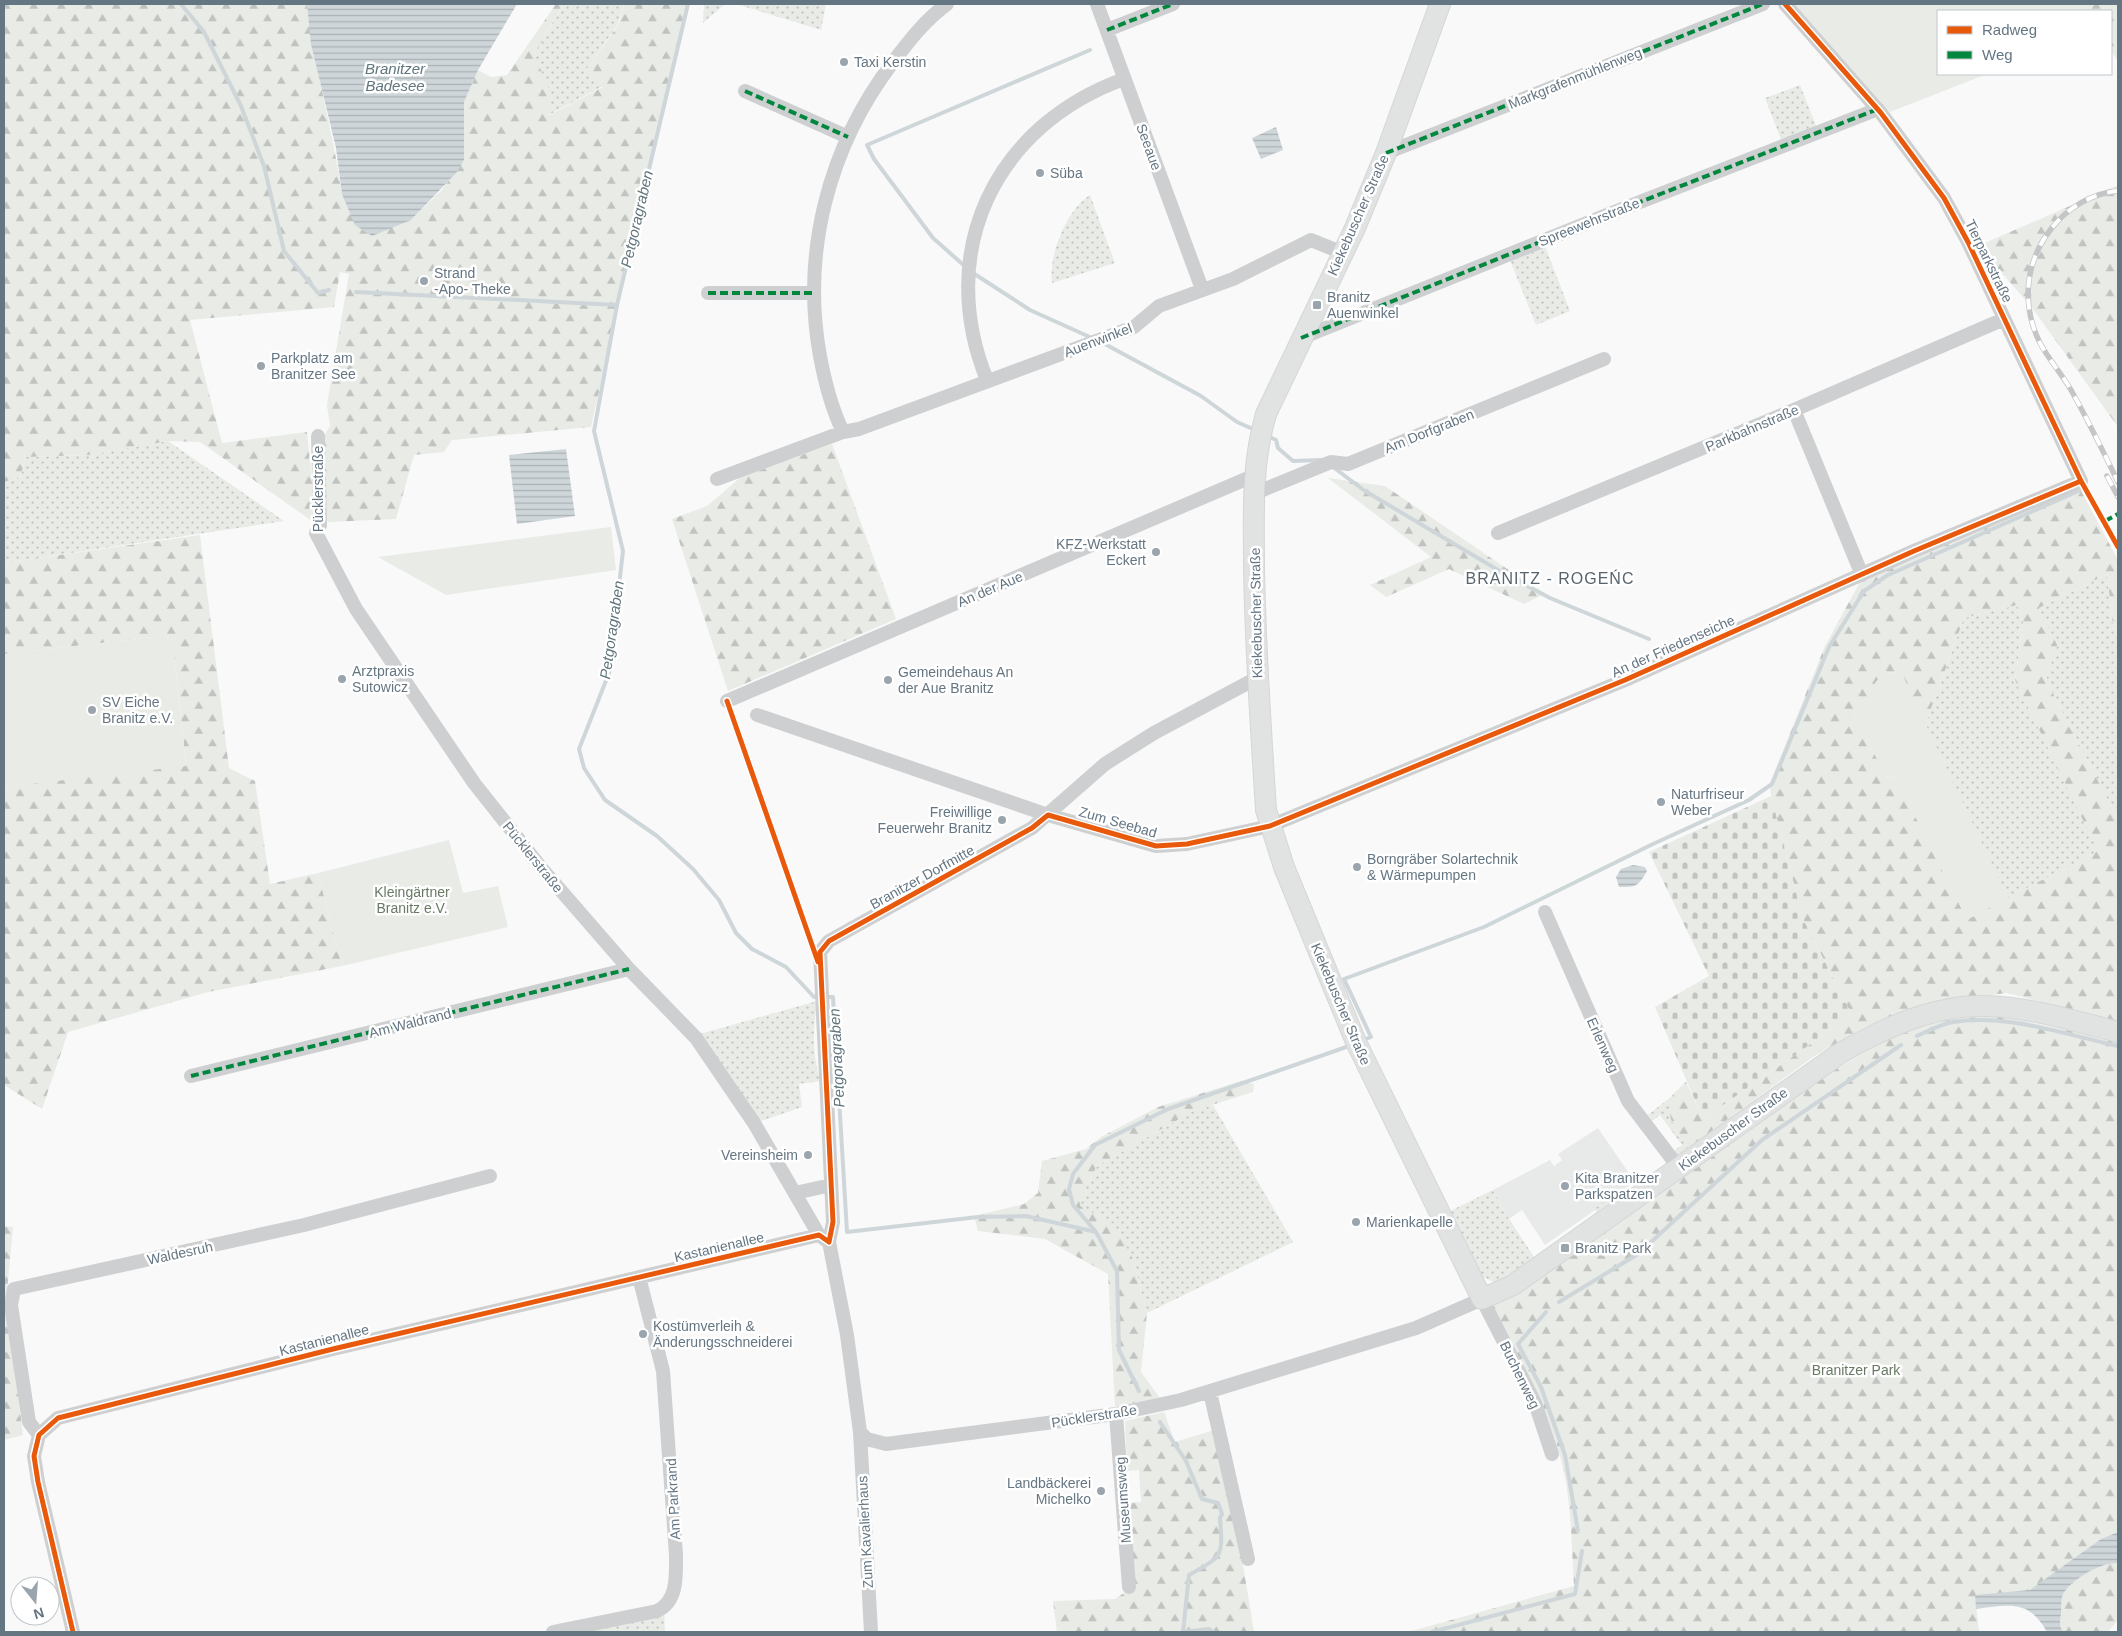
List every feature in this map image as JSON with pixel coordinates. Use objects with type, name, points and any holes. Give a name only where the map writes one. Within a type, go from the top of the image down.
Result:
[{"type":"street","points":[[843,432],[826,390],[816,330],[815,256],[820,219],[830,180],[848,137],[877,84],[910,39],[947,4]]},
{"type":"street","name":"Seeaue","points":[[1096,4],[1202,289]]},
{"type":"street","points":[[1107,30],[1173,4]]},
{"type":"street","name":"Kiekebuscher Straße","points":[[1440,4],[1386,153],[1343,253],[1266,414],[1258,442],[1253,485],[1257,678],[1266,810],[1284,867],[1356,1042],[1482,1299],[1513,1285],[1839,1054],[1880,1033],[1923,1015],[1950,1008],[2004,1008],[2118,1032]]},
{"type":"street","name":"Markgrafenmühlenweg","points":[[1386,153],[1763,4]]},
{"type":"street","name":"Tierparkstraße","points":[[1785,4],[1878,109],[1944,198],[1968,242],[2081,480]]},
{"type":"street","points":[[987,380],[969,312],[970,269],[977,222],[987,196],[1006,166],[1041,127],[1074,102],[1124,79]]},
{"type":"street","points":[[746,91],[848,137]]},
{"type":"street","name":"Spreewehrstraße","points":[[1301,338],[1613,212],[1878,109]]},
{"type":"street","name":"Auenwinkel","points":[[717,479],[843,432],[860,429],[987,380],[1134,327],[1159,306],[1233,279],[1311,240],[1343,253]]},
{"type":"street","points":[[708,293],[814,293]]},
{"type":"street","name":"Parkbahnstraße","points":[[1498,533],[1794,410],[2004,319]]},
{"type":"street","name":"Am Dorfgraben","points":[[1253,485],[1331,462],[1348,464],[1604,359]]},
{"type":"street","points":[[1794,410],[1862,576]]},
{"type":"street","name":"Pücklerstraße","points":[[318,436],[320,525],[316,533],[356,609],[484,797],[543,870],[629,969],[696,1038],[754,1123],[824,1239]]},
{"type":"street","name":"An der Friedenseiche","points":[[1270,826],[1625,680],[2081,480]]},
{"type":"street","name":"An der Aue","points":[[727,701],[1253,485]]},
{"type":"street","name":"Branitzer Dorfmitte","points":[[860,1432],[847,1335],[835,1268],[824,1239],[833,1222],[820,952],[830,941],[1027,830],[1105,764],[1157,731],[1257,678]]},
{"type":"street","name":"Zum Seebad","points":[[757,715],[1048,814],[1156,846],[1187,844],[1270,826]]},
{"type":"street","name":"Erlenweg","points":[[1545,912],[1628,1101],[1679,1168]]},
{"type":"street","name":"Am Waldrand","points":[[191,1076],[629,969]]},
{"type":"street","name":"Waldesruh","points":[[39,1434],[29,1422],[11,1305],[14,1289],[304,1225],[490,1176]]},
{"type":"street","points":[[796,1194],[831,1184]]},
{"type":"street","name":"Kastanienallee","points":[[39,1434],[58,1418],[333,1349],[639,1277],[824,1239]]},
{"type":"street","name":"Am Parkrand","points":[[553,1632],[657,1611],[665,1607],[672,1597],[676,1579],[676,1555],[663,1371],[639,1277]]},
{"type":"street","name":"Pücklerstraße","points":[[860,1432],[867,1439],[886,1444],[1116,1414],[1210,1392],[1416,1328],[1482,1299]]},
{"type":"street","name":"Buchenweg","points":[[1482,1299],[1535,1402],[1552,1454]]},
{"type":"street","points":[[1210,1392],[1248,1559]]},
{"type":"street","name":"Museumsweg","points":[[1116,1414],[1129,1587]]},
{"type":"street","name":"Zum Kavalierhaus","points":[[860,1432],[871,1632]]},
{"type":"street","points":[[39,1434],[34,1456],[38,1482],[73,1632]]},
{"type":"shaded area","name":"Kita Branitzer Parkspatzen","points":[[1598,1128],[1635,1182],[1545,1245],[1522,1210],[1509,1219],[1493,1190],[1550,1160],[1554,1166],[1562,1160],[1558,1154]]},
{"type":"green space","points":[[4,4],[307,4],[314,52],[342,194],[411,220],[441,191],[464,160],[464,102],[478,70],[491,77],[507,75],[556,4],[563,5],[534,53],[552,97],[548,116],[603,87],[584,73],[619,24],[624,4],[687,4],[591,427],[452,440],[444,452],[414,455],[396,519],[328,522],[325,516],[325,434],[330,426],[327,405],[349,274],[340,272],[334,307],[190,320],[222,443],[307,432],[316,524],[200,442],[168,441],[88,455],[26,457],[20,477],[4,482]]},
{"type":"green space","points":[[560,4],[624,4],[618,24],[584,73],[603,86],[547,116],[534,53],[563,6]]},
{"type":"green space","points":[[704,4],[725,4],[703,23]]},
{"type":"green space","points":[[736,4],[826,4],[821,30]]},
{"type":"green space","points":[[1794,4],[2080,4],[2083,10],[1937,10],[1937,75],[1984,75],[1890,112]]},
{"type":"green space","points":[[2080,4],[2118,4],[2118,61],[2112,52],[2112,10],[2083,10]]},
{"type":"green space","points":[[1800,85],[1817,128],[1782,142],[1765,98]]},
{"type":"green space","points":[[2118,185],[2118,427],[2030,305],[1978,246]]},
{"type":"green space","points":[[1090,195],[1115,263],[1052,283],[1053,260],[1060,235],[1073,211]]},
{"type":"green space","points":[[1545,246],[1570,311],[1536,325],[1510,260]]},
{"type":"green space","points":[[168,441],[284,521],[4,563],[4,482],[20,477],[26,457],[88,455]]},
{"type":"green space","points":[[832,444],[896,619],[728,691],[672,519],[707,506],[741,477]]},
{"type":"green space","points":[[1328,478],[1385,486],[1544,594],[1524,604],[1449,569],[1386,597],[1370,585],[1431,557]]},
{"type":"green space","points":[[2079,487],[2118,560],[2118,634],[2113,625],[2107,574],[2039,608],[2057,645],[2046,680],[2118,820],[2118,1022],[2007,993],[1949,1000],[1893,1016],[1864,1027],[1816,1055],[1688,1148],[1673,1124],[1669,1110],[1672,1096],[1686,1082],[1703,1119],[1852,1015],[1803,919],[1771,796],[1770,783],[1825,646],[1860,582]],"holes":[[[2017,605],[2023,622],[2015,680],[2098,851],[1967,919],[1895,776],[1888,779],[1854,716],[1884,671],[1903,676],[1925,725],[1964,618]]]},
{"type":"green space","points":[[611,527],[616,570],[446,595],[378,557]]},
{"type":"green space","points":[[200,535],[229,768],[255,781],[270,884],[318,873],[342,966],[208,992],[68,1032],[42,1109],[4,1085],[4,787],[186,765],[172,635],[4,654],[4,563]]},
{"type":"green space","points":[[2107,574],[2113,625],[2118,634],[2118,820],[2046,680],[2056,645],[2039,608]]},
{"type":"green space","points":[[2017,605],[2023,622],[2015,680],[2099,851],[2008,898],[1925,725],[1964,618]]},
{"type":"green space","name":"SV Eiche Branitz e.V.","points":[[172,635],[186,766],[4,787],[4,654]]},
{"type":"green space","points":[[1883,671],[1903,676],[2008,898],[1967,920],[1895,776],[1888,779],[1854,716]]},
{"type":"green space","points":[[1771,796],[1803,919],[1852,1015],[1703,1119],[1655,1007],[1709,976],[1649,852]]},
{"type":"green space","name":"Kleingärtner Branitz e.V.","points":[[449,840],[463,893],[498,886],[508,927],[342,966],[318,873]]},
{"type":"green space","points":[[817,1001],[814,1041],[820,1081],[799,1084],[802,1107],[758,1122],[700,1034]]},
{"type":"green space","name":"Branitzer Park","points":[[2005,1017],[2118,1041],[2118,1532],[2101,1539],[2030,1591],[1975,1596],[1979,1632],[1408,1632],[1574,1586],[1566,1480],[1557,1446],[1536,1393],[1491,1308],[1731,1143],[1823,1077],[1902,1032],[1951,1019]]},
{"type":"green space","points":[[1241,1081],[1254,1084],[1253,1092],[1193,1111],[1097,1166],[1084,1190],[1080,1206],[1114,1224],[1132,1257],[1147,1313],[1141,1372],[1160,1398],[1115,1407],[1108,1274],[1045,1239],[978,1231],[974,1216],[1024,1204],[1038,1193],[1042,1161],[1086,1149],[1101,1137],[1158,1107]]},
{"type":"green space","points":[[1672,1096],[1671,1118],[1679,1136],[1688,1148],[1678,1156],[1674,1151],[1682,1145],[1660,1115],[1652,1121],[1648,1115]]},
{"type":"green space","points":[[1213,1105],[1293,1242],[1147,1313],[1132,1257],[1080,1206],[1084,1190],[1097,1166],[1193,1111]]},
{"type":"green space","points":[[1493,1190],[1534,1257],[1498,1282],[1491,1281],[1482,1276],[1450,1211]]},
{"type":"green space","points":[[1618,1193],[1621,1195],[1597,1212],[1594,1209]]},
{"type":"green space","points":[[4,1226],[13,1227],[6,1302],[23,1435],[4,1440]]},
{"type":"green space","points":[[1164,1412],[1175,1442],[1214,1430],[1237,1528],[1254,1632],[1057,1632],[1053,1601],[1115,1599],[1134,1586],[1130,1503],[1141,1502],[1139,1470],[1127,1471],[1125,1421]]},
{"type":"green space","points":[[2115,1562],[2118,1563],[2118,1620],[2108,1632],[2063,1632],[2060,1623],[2062,1601],[2063,1594],[2067,1588],[2078,1577],[2101,1566]]},
{"type":"green space","points":[[664,1613],[665,1632],[574,1632]]},
{"type":"water","name":"Branitzer Badesee","points":[[307,4],[517,4],[478,70],[464,102],[464,160],[457,172],[411,220],[372,236],[355,225],[342,194],[336,148],[311,44]]},
{"type":"water","points":[[1276,127],[1283,150],[1261,159],[1252,138]]},
{"type":"water","points":[[566,449],[575,516],[517,524],[509,455]]},
{"type":"water","points":[[1633,865],[1645,867],[1647,871],[1636,885],[1619,887],[1616,877],[1621,869]]},
{"type":"water","points":[[2118,1532],[2118,1563],[2104,1565],[2089,1572],[2075,1581],[2063,1593],[2060,1621],[2063,1632],[2047,1632],[2040,1621],[2025,1609],[1998,1606],[1976,1609],[1975,1595],[2030,1590],[2101,1539]]},
{"type":"waterway","points":[[181,4],[204,32],[241,106],[264,166],[284,251],[318,293],[329,290]]},
{"type":"waterway","name":"Petgoragraben","points":[[688,4],[617,305],[594,431],[623,551],[609,673],[579,749],[584,768],[605,800],[657,836],[693,869],[719,900],[736,933],[752,949],[786,967],[814,997],[819,997]]},
{"type":"waterway","points":[[968,269],[933,238],[874,159],[867,145],[1090,50]]},
{"type":"waterway","points":[[973,273],[1030,310],[1092,338]]},
{"type":"waterway","points":[[356,292],[617,305]]},
{"type":"waterway","points":[[1103,343],[1201,396],[1237,422],[1255,430]]},
{"type":"waterway","points":[[1268,436],[1276,440],[1278,448],[1293,461],[1321,460]]},
{"type":"waterway","points":[[1333,467],[1365,491],[1498,570],[1550,598],[1649,639]]},
{"type":"waterway","points":[[1363,1040],[1371,1037],[1344,979],[1484,927],[1653,844],[1749,800],[1772,784],[1829,647],[1864,591],[1888,575],[2083,489]]},
{"type":"waterway","name":"Petgoragraben","points":[[826,997],[833,997],[847,1232],[978,1217],[1026,1216],[1096,1232],[1117,1271],[1119,1350],[1139,1391]]},
{"type":"waterway","points":[[1917,1036],[1953,1022],[1994,1020],[2036,1026],[2118,1046]]},
{"type":"waterway","points":[[1096,1232],[1073,1205],[1069,1189],[1073,1174],[1095,1145],[1168,1109],[1352,1045]]},
{"type":"waterway","points":[[1559,1302],[1638,1254],[1762,1140],[1901,1045]]},
{"type":"waterway","points":[[1546,1312],[1518,1344],[1541,1387],[1565,1455],[1578,1531]]},
{"type":"waterway","name":"Petgoragraben","points":[[1160,1422],[1186,1461],[1202,1499],[1218,1503],[1222,1514],[1220,1518],[1221,1541],[1218,1554],[1209,1564],[1189,1575],[1183,1632]]},
{"type":"waterway","points":[[1432,1632],[1575,1594],[1582,1551]]},
{"type":"waterway","points":[[1183,1632],[1209,1629],[1213,1632]]},
{"type":"railway","points":[[2118,191],[2090,198],[2072,208],[2057,221],[2042,242],[2036,255],[2031,270],[2028,299],[2034,329],[2040,343],[2071,390],[2118,482]]},
{"type":"railway","points":[[2107,476],[2118,497]]},
{"type":"marked path","points":[[1107,30],[1173,4]]},
{"type":"marked path","points":[[1386,153],[1763,4]]},
{"type":"marked path","points":[[745,91],[848,137]]},
{"type":"marked path","points":[[1301,338],[1878,109]]},
{"type":"marked path","points":[[708,293],[814,293]]},
{"type":"marked path","points":[[2105,521],[2118,514]]},
{"type":"marked path","points":[[191,1076],[629,969]]},
{"type":"cycle path","points":[[1785,4],[1881,113],[1944,198],[1968,242],[2081,481],[2118,547]]},
{"type":"cycle path","points":[[73,1632],[38,1482],[34,1456],[39,1435],[58,1418],[333,1349],[819,1235],[829,1242],[833,1222],[820,952],[829,941],[1032,828],[1048,815],[1156,846],[1187,844],[1270,826],[1625,680],[1914,551],[2081,481]]},
{"type":"cycle path","points":[[727,701],[818,962]]},
{"type":"place","name":"Taxi Kerstin","points":[[844,62]]},
{"type":"place","name":"Süba","points":[[1040,173]]},
{"type":"place","name":"Strand -Apo- Theke","points":[[424,281]]},
{"type":"place","name":"Branitz Auenwinkel","points":[[1317,305]]},
{"type":"place","name":"Parkplatz am Branitzer See","points":[[261,366]]},
{"type":"place","name":"KFZ-Werkstatt Eckert","points":[[1156,552]]},
{"type":"place","name":"Arztpraxis Sutowicz","points":[[342,679]]},
{"type":"place","name":"Gemeindehaus An der Aue Branitz","points":[[888,680]]},
{"type":"place","name":"SV Eiche Branitz e.V.","points":[[92,710]]},
{"type":"place","name":"Naturfriseur Weber","points":[[1661,802]]},
{"type":"place","name":"Freiwillige Feuerwehr Branitz","points":[[1002,820]]},
{"type":"place","name":"Borngräber Solartechnik & Wärmepumpen","points":[[1357,867]]},
{"type":"place","name":"Vereinsheim","points":[[808,1155]]},
{"type":"place","name":"Kita Branitzer Parkspatzen","points":[[1565,1186]]},
{"type":"place","name":"Marienkapelle","points":[[1356,1222]]},
{"type":"place","name":"Branitz Park","points":[[1565,1248]]},
{"type":"place","name":"Kostümverleih & Änderungsschneiderei","points":[[643,1334]]},
{"type":"place","name":"Landbäckerei Michelko","points":[[1101,1491]]},
{"type":"district","name":"BRANITZ - ROGEŃC","points":[[1550,578]]}]
